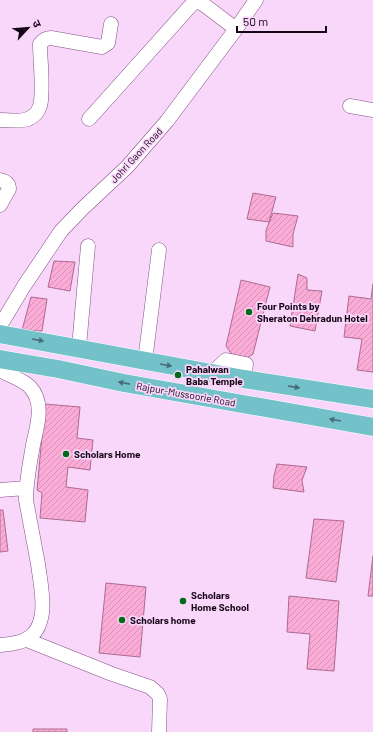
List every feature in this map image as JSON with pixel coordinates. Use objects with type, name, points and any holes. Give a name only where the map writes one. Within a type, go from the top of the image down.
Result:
[{"type":"main road","points":[[0,334],[79,347],[145,362],[373,399]]},
{"type":"main road","name":"Rajpur-Mussoorie Road","points":[[0,359],[58,369],[124,383],[373,427]]},
{"type":"street","name":"Johri Gaon Road","points":[[0,326],[61,231],[128,166],[162,126],[236,29],[256,0]]},
{"type":"street","points":[[90,119],[195,1],[203,4],[236,29]]},
{"type":"street","points":[[0,120],[27,119],[37,112],[40,105],[42,92],[40,44],[42,41],[46,38],[51,38],[102,47],[108,43],[111,24]]},
{"type":"street","points":[[350,106],[373,110]]},
{"type":"street","points":[[0,180],[6,182],[9,186],[9,189],[0,205]]},
{"type":"street","points":[[79,347],[88,246]]},
{"type":"street","points":[[145,362],[159,250]]},
{"type":"street","points":[[0,313],[17,298]]},
{"type":"street","points":[[0,370],[29,386],[35,393],[38,401],[38,423],[26,488],[26,500],[41,585],[43,612],[37,629],[27,640],[12,644],[0,645]]},
{"type":"street","points":[[0,490],[26,488]]},
{"type":"street","points":[[27,640],[112,674],[150,687],[158,694],[160,699],[159,732]]},
{"type":"building","points":[[253,193],[276,197],[269,222],[247,219]]},
{"type":"building","points":[[273,213],[298,216],[293,234],[293,247],[266,241],[266,230]]},
{"type":"building","points":[[54,261],[75,262],[70,291],[48,287]]},
{"type":"building","points":[[298,274],[307,278],[307,290],[322,291],[315,331],[290,326]]},
{"type":"building","points":[[241,280],[270,287],[253,354],[247,358],[233,356],[226,346]]},
{"type":"building","points":[[373,284],[373,372],[357,370],[362,339],[344,337],[349,296],[371,299]]},
{"type":"building","points":[[31,297],[47,299],[42,331],[22,330]]},
{"type":"building","name":"Scholars Home","points":[[45,404],[80,407],[77,438],[93,440],[90,470],[68,467],[66,487],[88,490],[85,522],[40,518],[42,493],[37,490]]},
{"type":"building","points":[[277,464],[307,467],[302,480],[304,492],[273,488]]},
{"type":"building","points":[[0,510],[3,510],[8,551],[0,552]]},
{"type":"building","points":[[314,519],[344,521],[336,582],[306,578]]},
{"type":"building","points":[[373,556],[373,596],[368,596]]},
{"type":"building","name":"Scholars home","points":[[106,583],[146,587],[140,657],[99,653]]},
{"type":"building","points":[[289,596],[339,601],[334,671],[307,669],[310,634],[287,632]]},
{"type":"building","points":[[33,729],[67,729],[67,732],[33,732]]},
{"type":"place","name":"Four Points by Sheraton Dehradun Hotel","points":[[249,312]]},
{"type":"place","name":"Pahalwan Baba Temple","points":[[178,375]]},
{"type":"place","name":"Scholars Home","points":[[66,454]]},
{"type":"place","name":"Scholars Home School","points":[[183,601]]},
{"type":"place","name":"Scholars home","points":[[122,620]]}]
